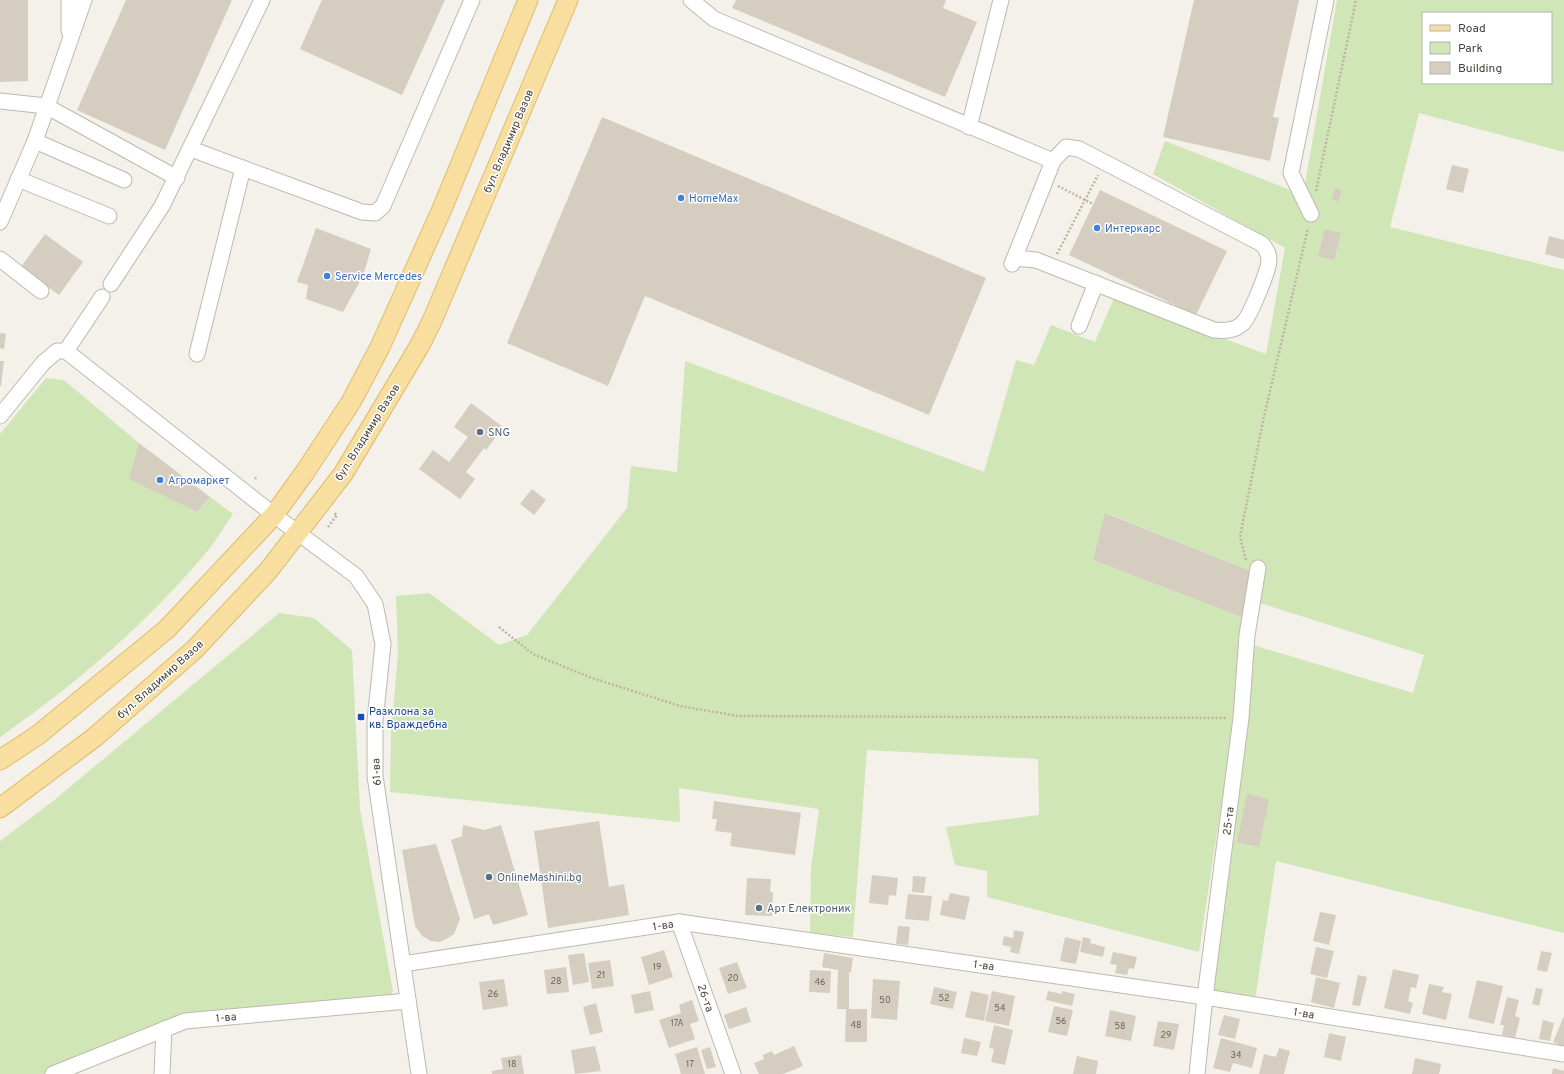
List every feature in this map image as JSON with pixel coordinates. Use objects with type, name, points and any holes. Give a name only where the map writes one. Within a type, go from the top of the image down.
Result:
[{"type":"main road","points":[[0,760],[38,735],[167,629],[274,515],[305,472],[364,380],[380,347],[442,208],[528,0]]},
{"type":"main road","name":"бул. Владимир Вазов","points":[[22,790],[95,737],[195,649],[268,571],[343,474],[420,345],[432,321],[568,0]]},
{"type":"main road","points":[[0,803],[22,790]]},
{"type":"main road","points":[[0,808],[22,790]]},
{"type":"street","points":[[69,0],[69,43]]},
{"type":"street","points":[[0,222],[34,141],[84,0]]},
{"type":"street","points":[[111,284],[162,206],[177,178],[262,0]]},
{"type":"street","points":[[191,149],[362,212],[375,213],[384,206],[472,0]]},
{"type":"street","points":[[691,0],[714,19],[1052,161]]},
{"type":"street","points":[[969,127],[1001,0]]},
{"type":"street","points":[[1311,214],[1291,173],[1326,0]]},
{"type":"street","points":[[0,101],[46,106],[177,178]]},
{"type":"street","points":[[34,141],[124,180]]},
{"type":"street","points":[[1066,147],[1079,149],[1262,244],[1267,251],[1269,258],[1268,270],[1244,322],[1236,328],[1226,331],[1214,330],[1036,260],[1014,261],[1052,161],[1066,147]]},
{"type":"street","points":[[197,354],[243,168]]},
{"type":"street","points":[[18,179],[109,216]]},
{"type":"street","points":[[0,258],[42,291]]},
{"type":"street","points":[[1079,326],[1096,283]]},
{"type":"street","points":[[0,416],[43,363],[57,351],[66,351],[102,297]]},
{"type":"street","name":"61-ва","points":[[66,351],[297,533],[356,576],[375,604],[383,644],[375,721],[375,776],[419,1074]]},
{"type":"street","name":"25-та","points":[[1197,1074],[1205,997],[1241,718],[1247,635],[1258,568]]},
{"type":"street","name":"1-ва","points":[[403,964],[679,922],[1205,997],[1564,1054]]},
{"type":"street","name":"26-та","points":[[679,922],[733,1074]]},
{"type":"street","name":"1-ва","points":[[53,1074],[185,1021],[408,1001]]},
{"type":"street","points":[[162,1074],[164,1029]]},
{"type":"path","points":[[1258,568],[1246,561],[1240,537],[1263,421],[1311,214],[1356,0]]},
{"type":"path","points":[[1051,266],[1105,162]]},
{"type":"path","points":[[1064,188],[1093,204]]},
{"type":"path","points":[[328,527],[337,515]]},
{"type":"path","points":[[499,628],[533,654],[592,678],[680,706],[738,716],[1241,718]]},
{"type":"green space","points":[[1337,0],[1564,0],[1564,152],[1419,113],[1390,227],[1564,270],[1564,933],[1276,861],[1255,1000],[1205,997],[1253,645],[1413,693],[1424,655],[1260,603],[1258,569],[1251,571],[1106,513],[1093,560],[1244,618],[1233,727],[1199,952],[987,897],[987,871],[955,865],[946,827],[1039,815],[1038,759],[867,750],[853,937],[810,933],[811,869],[819,809],[679,788],[680,822],[390,792],[391,731],[398,655],[396,596],[429,593],[499,645],[527,635],[627,508],[631,466],[677,472],[685,361],[984,472],[1016,360],[1034,365],[1051,325],[1095,342],[1114,298],[1266,354],[1285,248],[1153,174],[1165,141],[1303,195]]},
{"type":"green space","points":[[46,378],[64,380],[139,443],[130,479],[197,512],[210,497],[233,514],[209,549],[186,576],[137,626],[84,673],[0,737],[0,434]]},
{"type":"green space","points":[[279,613],[314,618],[352,650],[360,809],[393,991],[390,998],[126,1037],[45,1074],[0,1074],[0,841],[53,801]]},
{"type":"building","points":[[0,0],[28,0],[28,81],[0,82]]},
{"type":"building","points":[[126,0],[232,0],[165,150],[77,110]]},
{"type":"building","points":[[322,0],[445,0],[402,95],[300,49]]},
{"type":"building","points":[[736,0],[946,0],[943,8],[977,22],[945,97],[732,8]]},
{"type":"building","points":[[1194,0],[1299,0],[1273,117],[1279,118],[1270,161],[1163,137]]},
{"type":"building","name":"HomeMax","points":[[602,117],[986,278],[929,415],[645,296],[608,386],[507,343]]},
{"type":"building","points":[[1452,165],[1469,169],[1463,193],[1446,189]]},
{"type":"building","points":[[1335,188],[1342,190],[1339,201],[1332,199]]},
{"type":"building","points":[[1100,190],[1227,251],[1196,315],[1069,255]]},
{"type":"building","points":[[316,228],[371,249],[363,276],[343,312],[306,299],[308,285],[297,282]]},
{"type":"building","points":[[1325,229],[1341,233],[1334,260],[1318,256]]},
{"type":"building","points":[[45,234],[83,262],[59,295],[21,267]]},
{"type":"building","points":[[1549,236],[1564,240],[1564,259],[1545,254]]},
{"type":"building","points":[[0,333],[6,334],[4,349],[0,348]]},
{"type":"building","points":[[0,361],[4,361],[1,386],[0,386]]},
{"type":"building","points":[[471,403],[503,427],[486,450],[484,448],[466,472],[475,479],[460,499],[419,469],[433,450],[449,462],[468,437],[454,427]]},
{"type":"building","points":[[139,443],[210,497],[197,512],[129,479]]},
{"type":"building","points":[[532,489],[546,500],[534,515],[520,504]]},
{"type":"building","points":[[1105,513],[1251,571],[1244,618],[1093,560]]},
{"type":"building","points":[[1247,794],[1269,799],[1259,847],[1237,842]]},
{"type":"building","points":[[714,801],[801,813],[795,855],[730,846],[732,833],[715,831],[717,819],[712,819]]},
{"type":"building","points":[[599,821],[609,887],[624,884],[629,915],[548,928],[534,831]]},
{"type":"building","name":"ОnlineMashini.bg","points":[[463,825],[484,830],[501,825],[528,915],[493,925],[489,914],[474,919],[451,840],[462,836]]},
{"type":"building","points":[[436,844],[460,919],[454,934],[439,942],[431,941],[422,936],[415,926],[402,850]]},
{"type":"building","points":[[872,875],[898,878],[896,896],[889,895],[888,905],[869,903]]},
{"type":"building","points":[[913,876],[926,877],[924,893],[912,892]]},
{"type":"building","points":[[747,878],[771,879],[770,892],[773,892],[772,916],[745,915]]},
{"type":"building","points":[[950,893],[970,897],[965,920],[940,915],[943,900],[948,901]]},
{"type":"building","points":[[908,894],[932,896],[929,921],[905,919]]},
{"type":"building","points":[[1320,912],[1336,915],[1329,945],[1313,941]]},
{"type":"building","points":[[898,926],[910,927],[908,945],[896,944]]},
{"type":"building","points":[[1014,930],[1024,932],[1019,954],[1010,952],[1011,947],[1002,945],[1004,936],[1013,938]]},
{"type":"building","points":[[1065,937],[1081,941],[1076,964],[1060,961]]},
{"type":"building","points":[[1083,937],[1091,939],[1090,943],[1105,947],[1103,957],[1080,952]]},
{"type":"building","points":[[1316,947],[1334,951],[1327,978],[1310,974]]},
{"type":"building","points":[[664,950],[673,977],[649,985],[641,957]]},
{"type":"building","points":[[1541,951],[1552,953],[1547,972],[1537,970]]},
{"type":"building","points":[[1113,952],[1137,957],[1134,969],[1129,968],[1127,975],[1115,973],[1117,965],[1110,964]]},
{"type":"building","points":[[584,953],[589,982],[573,985],[568,955]]},
{"type":"building","points":[[824,953],[853,958],[851,972],[849,972],[849,1009],[867,1009],[867,1042],[845,1042],[846,1009],[837,1009],[838,970],[822,967]]},
{"type":"building","points":[[610,960],[614,986],[592,989],[588,963]]},
{"type":"building","points":[[737,962],[747,988],[728,994],[719,968]]},
{"type":"building","points":[[566,967],[569,992],[547,994],[544,970]]},
{"type":"building","points":[[1393,969],[1419,975],[1416,988],[1411,987],[1408,1001],[1413,1003],[1410,1014],[1384,1008]]},
{"type":"building","points":[[810,970],[831,971],[830,993],[809,992]]},
{"type":"building","points":[[1358,975],[1367,977],[1360,1006],[1352,1005]]},
{"type":"building","points":[[1316,977],[1340,983],[1334,1008],[1311,1002]]},
{"type":"building","points":[[504,979],[508,1006],[483,1010],[479,982]]},
{"type":"building","points":[[873,979],[900,981],[897,1020],[871,1018]]},
{"type":"building","points":[[1477,980],[1503,986],[1494,1024],[1468,1018]]},
{"type":"building","points":[[1429,984],[1444,987],[1442,992],[1452,994],[1446,1020],[1422,1014]]},
{"type":"building","points":[[934,987],[957,992],[953,1009],[930,1004]]},
{"type":"building","points":[[1536,988],[1543,989],[1539,1006],[1532,1004]]},
{"type":"building","points":[[650,991],[654,1010],[635,1014],[631,995]]},
{"type":"building","points":[[971,991],[989,995],[984,1021],[965,1017]]},
{"type":"building","points":[[992,991],[1015,996],[1009,1026],[985,1021]]},
{"type":"building","points":[[1048,991],[1062,994],[1062,991],[1075,994],[1072,1006],[1046,1000]]},
{"type":"building","points":[[1507,997],[1519,1000],[1515,1016],[1520,1018],[1515,1038],[1502,1035],[1504,1025],[1500,1025]]},
{"type":"building","points":[[692,1000],[699,1021],[690,1024],[695,1039],[669,1048],[659,1020],[681,1013],[679,1005]]},
{"type":"building","points":[[596,1003],[603,1032],[590,1035],[583,1007]]},
{"type":"building","points":[[1054,1006],[1073,1010],[1067,1036],[1048,1032]]},
{"type":"building","points":[[746,1007],[751,1022],[729,1029],[724,1015]]},
{"type":"building","points":[[1110,1010],[1136,1016],[1131,1041],[1105,1036]]},
{"type":"building","points":[[1224,1015],[1240,1019],[1235,1039],[1218,1035]]},
{"type":"building","points":[[1564,1016],[1564,1047],[1553,1042]]},
{"type":"building","points":[[1543,1020],[1554,1023],[1550,1041],[1539,1039]]},
{"type":"building","points":[[1158,1021],[1179,1024],[1174,1050],[1153,1046]]},
{"type":"building","points":[[994,1025],[1013,1030],[1005,1065],[991,1062],[994,1049],[989,1048]]},
{"type":"building","points":[[1329,1033],[1346,1037],[1341,1061],[1324,1057]]},
{"type":"building","points":[[964,1038],[981,1042],[977,1056],[961,1053]]},
{"type":"building","points":[[1221,1038],[1257,1048],[1252,1068],[1233,1063],[1230,1072],[1213,1068]]},
{"type":"building","points":[[595,1046],[601,1071],[575,1074],[571,1050]]},
{"type":"building","points":[[794,1046],[803,1066],[783,1074],[759,1074],[754,1063],[764,1059],[763,1055],[772,1051],[774,1055]]},
{"type":"building","points":[[697,1047],[705,1074],[681,1074],[675,1054]]},
{"type":"building","points":[[710,1047],[716,1067],[707,1069],[701,1050]]},
{"type":"building","points":[[1279,1048],[1290,1051],[1284,1074],[1259,1074],[1264,1054],[1276,1057]]},
{"type":"building","points":[[521,1055],[524,1074],[492,1074],[492,1071],[503,1069],[501,1058]]},
{"type":"building","points":[[1077,1056],[1098,1061],[1096,1074],[1073,1074]]},
{"type":"building","points":[[1415,1058],[1441,1064],[1439,1074],[1412,1074]]},
{"type":"building","points":[[1553,1068],[1564,1071],[1564,1074],[1552,1074]]},
{"type":"place","name":"HomeMax","points":[[681,198]]},
{"type":"place","name":"Интеркарс","points":[[1097,228]]},
{"type":"place","name":"Service Mercedes","points":[[327,276]]},
{"type":"place","name":"SNG","points":[[480,432]]},
{"type":"place","name":"Агромаркет","points":[[160,480]]},
{"type":"place","name":"Разклона за кв. Враждебна","points":[[361,717]]},
{"type":"place","name":"ОnlineMashini.bg","points":[[489,877]]},
{"type":"place","name":"Арт Електроник","points":[[759,908]]}]
